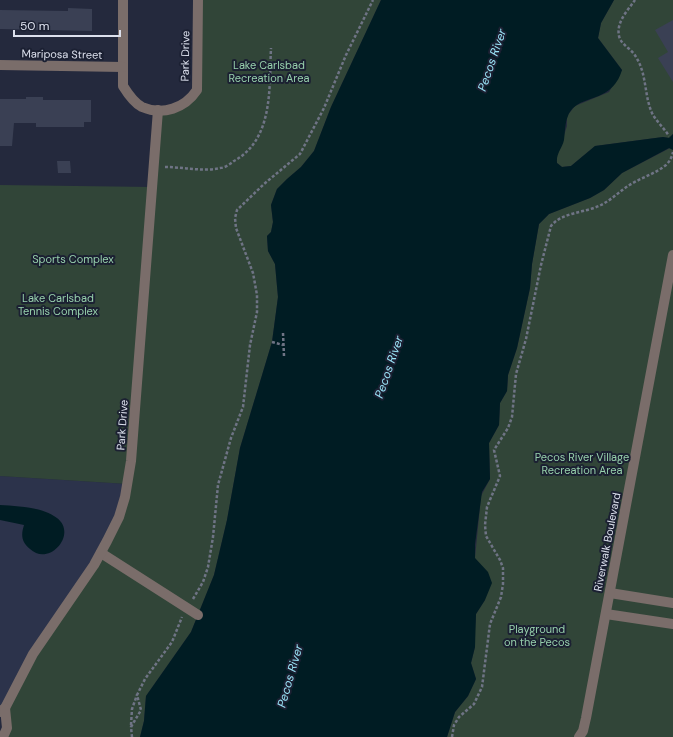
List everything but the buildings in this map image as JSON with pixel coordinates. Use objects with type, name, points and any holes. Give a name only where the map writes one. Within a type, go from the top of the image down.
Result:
[{"type":"street","name":"Park Drive","points":[[124,0],[123,86],[130,97],[142,107],[158,110],[183,106],[192,98],[197,90],[198,0]]},
{"type":"street","name":"Mariposa Street","points":[[0,65],[123,67]]},
{"type":"street","name":"Park Drive","points":[[3,737],[7,728],[2,710],[33,654],[100,553],[119,516],[128,484],[158,110]]},
{"type":"street","name":"Riverwalk Boulevard","points":[[579,737],[583,731],[586,718],[673,255]]},
{"type":"street","points":[[100,553],[198,615]]},
{"type":"street","points":[[610,592],[673,602]]},
{"type":"street","points":[[606,614],[673,624]]},
{"type":"path","points":[[132,737],[132,709],[137,695],[145,679],[172,642],[178,625],[203,582],[208,567],[213,537],[218,485],[231,438],[243,407],[250,345],[257,312],[257,296],[253,273],[236,228],[235,218],[237,210],[264,184],[300,154],[324,108],[346,55],[373,0]]},
{"type":"path","points":[[635,0],[624,15],[619,28],[619,35],[621,41],[636,56],[641,67],[652,114],[668,136]]},
{"type":"path","points":[[154,166],[221,168],[241,158],[252,147],[262,133],[267,113],[271,48]]},
{"type":"path","points":[[452,737],[454,726],[459,717],[474,704],[479,697],[484,678],[490,624],[501,597],[503,568],[486,536],[485,515],[490,497],[499,482],[500,476],[494,450],[508,428],[512,417],[516,374],[526,339],[540,265],[551,226],[555,221],[563,217],[593,209],[610,200],[628,186],[667,164],[673,152]]},
{"type":"path","points":[[283,333],[284,356]]},
{"type":"path","points":[[272,342],[283,345]]},
{"type":"path","points":[[131,727],[141,710],[137,695]]},
{"type":"shaded area","points":[[0,476],[128,484],[119,517],[0,712]]},
{"type":"green space","name":"Lake Carlsbad Recreation Area","points":[[198,0],[381,0],[331,107],[314,151],[301,167],[277,189],[271,205],[273,222],[271,232],[267,236],[268,251],[275,264],[278,297],[272,342],[240,448],[227,520],[214,575],[191,632],[146,696],[144,721],[140,737],[3,737],[5,708],[94,565],[128,484],[0,476],[0,185],[152,187],[158,110],[192,98]]},
{"type":"green space","points":[[614,0],[673,0],[673,134],[669,138],[663,137],[595,146],[571,166],[562,167],[557,163],[556,155],[559,151],[567,126],[567,116],[575,106],[609,92],[622,70],[598,38],[601,23]]},
{"type":"green space","name":"Pecos River Village Recreation Area","points":[[670,148],[673,150],[673,737],[447,737],[455,712],[468,696],[476,679],[471,663],[475,647],[476,614],[485,600],[475,558],[481,496],[490,479],[489,443],[499,425],[500,403],[507,391],[508,375],[517,348],[530,288],[532,264],[539,224],[549,214],[590,198],[604,190],[622,173]]},
{"type":"water","name":"Pecos River","points":[[381,0],[614,0],[601,23],[598,38],[622,70],[617,81],[610,89],[603,94],[579,104],[568,116],[564,140],[557,156],[557,163],[562,167],[571,166],[595,146],[663,137],[669,138],[673,134],[673,150],[669,148],[622,173],[604,190],[590,198],[549,214],[539,224],[532,264],[530,288],[517,348],[508,375],[507,391],[500,403],[499,425],[489,443],[490,479],[482,492],[475,544],[475,558],[488,572],[492,583],[485,600],[476,614],[475,647],[471,663],[476,679],[468,696],[455,712],[447,737],[140,737],[144,721],[146,696],[191,632],[214,575],[227,520],[240,448],[272,342],[278,297],[275,264],[268,251],[267,236],[271,232],[273,222],[271,205],[277,189],[301,167],[314,151],[331,107]]},
{"type":"water","points":[[0,505],[37,509],[51,514],[63,525],[63,540],[52,551],[45,554],[37,553],[30,549],[23,541],[22,532],[24,525],[0,520]]},
{"type":"park label","name":"Sports Complex","points":[[73,259]]},
{"type":"park label","name":"Lake Carlsbad Tennis Complex","points":[[58,304]]},
{"type":"park label","name":"Playground on the Pecos","points":[[537,635]]}]
